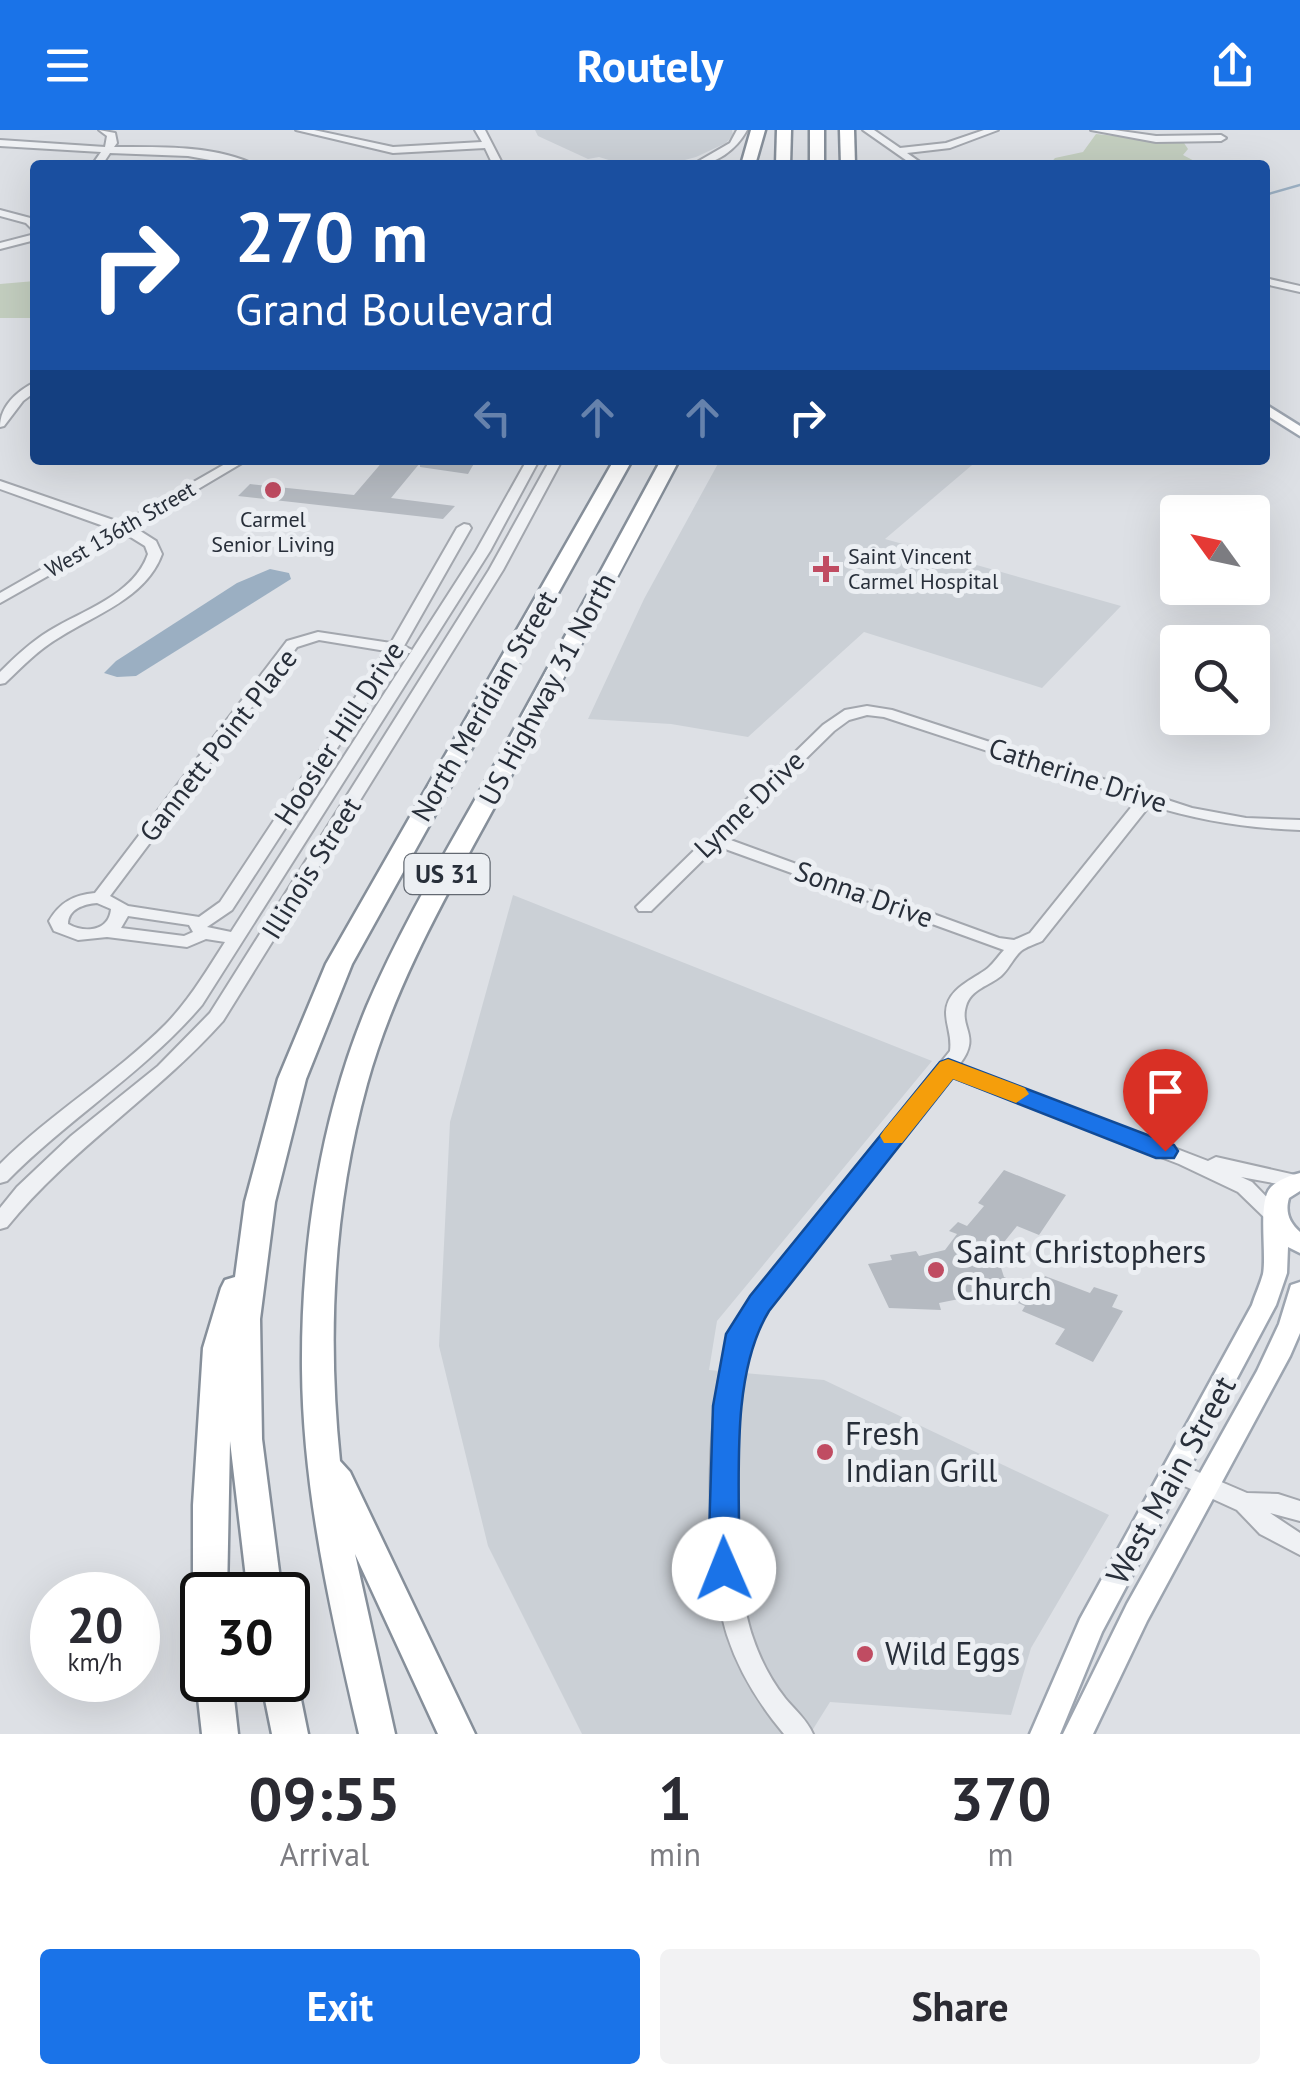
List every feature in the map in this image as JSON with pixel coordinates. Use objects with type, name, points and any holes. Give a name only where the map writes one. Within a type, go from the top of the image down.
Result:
[{"type":"highway","points":[[749,160],[758,130]]},
{"type":"highway","points":[[783,160],[784,130]]},
{"type":"highway","points":[[816,130],[817,160]]},
{"type":"highway","points":[[847,130],[848,160]]},
{"type":"highway","points":[[602,496],[610,465]]},
{"type":"highway","name":"North Meridian Street","points":[[262,1572],[243,1397],[245,1319],[260,1202],[292,1079],[339,964],[621,465]]},
{"type":"highway","name":"US Highway 31 North","points":[[377,1734],[338,1564],[323,1453],[318,1322],[324,1227],[344,1119],[368,1041],[404,954],[667,465]]},
{"type":"highway","points":[[647,501],[670,484],[681,465]]},
{"type":"highway","points":[[210,1572],[220,1348],[260,1202]]},
{"type":"highway","points":[[323,1453],[457,1734]]},
{"type":"highway","points":[[216,1702],[220,1734]]},
{"type":"highway","points":[[283,1702],[290,1734]]},
{"type":"main road","points":[[1270,397],[1300,418]]},
{"type":"main road","points":[[1270,411],[1300,432]]},
{"type":"main road","points":[[1298,1181],[1279,1193],[1276,1218],[1300,1244]]},
{"type":"main road","name":"West Main Street","points":[[1045,1734],[1090,1628],[1178,1472],[1267,1297],[1276,1262],[1276,1218]]},
{"type":"main road","name":"West Main Street","points":[[1078,1734],[1121,1640],[1284,1340],[1300,1291]]},
{"type":"street","points":[[100,160],[113,137],[104,130]]},
{"type":"street","points":[[302,130],[393,150],[486,146]]},
{"type":"street","points":[[480,130],[495,160]]},
{"type":"street","points":[[706,160],[734,145],[742,130]]},
{"type":"street","points":[[868,130],[912,160]]},
{"type":"street","points":[[902,152],[951,144],[993,130]]},
{"type":"street","points":[[1096,130],[1156,139],[1220,138]]},
{"type":"street","points":[[0,142],[179,150],[226,160]]},
{"type":"street","points":[[902,152],[904,160]]},
{"type":"street","points":[[700,160],[710,158]]},
{"type":"street","points":[[0,210],[30,222]]},
{"type":"street","points":[[15,242],[30,228]]},
{"type":"street","points":[[0,246],[30,238]]},
{"type":"street","points":[[1270,282],[1300,289]]},
{"type":"street","points":[[0,423],[30,390]]},
{"type":"street","name":"West 136th Street","points":[[0,599],[216,465]]},
{"type":"street","name":"West 136th Street","points":[[0,588],[232,465]]},
{"type":"street","name":"Illinois Street","points":[[0,1176],[56,1124],[126,1074],[196,1001],[483,551],[531,465]]},
{"type":"street","name":"Illinois Street","points":[[0,1222],[52,1162],[168,1069],[216,1017],[496,570],[553,465]]},
{"type":"street","points":[[0,485],[140,535],[154,549],[155,560],[150,570],[128,589],[39,645],[0,680]]},
{"type":"street","name":"Hoosier Hill Drive","points":[[201,929],[226,906],[395,649],[464,528]]},
{"type":"street","name":"Gannett Point Place","points":[[100,898],[292,644],[318,636],[419,652]]},
{"type":"street","name":"Catherine Drive","points":[[859,709],[887,713],[1147,798],[1229,820],[1300,825]]},
{"type":"street","name":"Lynne Drive","points":[[644,906],[821,735],[844,714],[859,709]]},
{"type":"street","points":[[800,1734],[772,1701],[754,1670],[726,1584],[722,1538],[733,1356],[740,1334],[959,1052],[961,1036],[956,1010],[960,998],[970,986],[996,971],[1016,946],[1036,937],[1147,798]]},
{"type":"street","name":"Sonna Drive","points":[[713,839],[996,943],[1016,946]]},
{"type":"street","points":[[106,931],[120,920],[121,910],[116,903],[100,898],[72,904],[58,921],[66,932],[74,935],[106,931],[187,942],[201,929]]},
{"type":"street","points":[[121,910],[195,921],[201,929],[236,938]]},
{"type":"street","points":[[948,1068],[1186,1159],[1245,1187],[1276,1218]]},
{"type":"street","points":[[1186,1159],[1298,1181]]},
{"type":"street","points":[[1178,1472],[1245,1503],[1268,1527],[1300,1545]]},
{"type":"street","points":[[1245,1503],[1278,1504],[1300,1512]]},
{"type":"shaded area","points":[[535,130],[732,130],[733,135],[726,143],[685,160],[588,159],[538,136]]},
{"type":"shaded area","name":"Saint Vincent Carmel Hospital","points":[[717,465],[972,465],[885,539],[1121,606],[1042,688],[864,632],[748,737],[671,724],[588,719],[644,599]]},
{"type":"shaded area","points":[[513,895],[932,1061],[717,1321],[709,1370],[824,1380],[1109,1515],[1031,1648],[1011,1715],[830,1702],[810,1734],[582,1734],[488,1546],[439,1346],[450,1122]]},
{"type":"green space","points":[[1096,134],[1184,143],[1188,149],[1183,155],[1192,160],[1053,160],[1083,152]]},
{"type":"green space","points":[[30,281],[30,318],[0,318],[0,284]]},
{"type":"water","points":[[270,569],[289,573],[291,579],[136,676],[104,673],[116,661],[237,583]]},
{"type":"building","name":"Carmel Senior Living","points":[[380,465],[418,465],[391,498],[455,506],[443,519],[238,496],[250,484],[354,495]]},
{"type":"building","name":"Carmel Senior Living","points":[[420,465],[473,465],[468,474]]},
{"type":"building","name":"Saint Christophers Church","points":[[1004,1170],[1066,1195],[1039,1235],[1017,1226],[996,1252],[1004,1277],[1034,1291],[1045,1276],[1090,1293],[1094,1287],[1118,1295],[1112,1307],[1123,1311],[1093,1362],[1055,1344],[1065,1329],[1022,1311],[1025,1306],[994,1292],[939,1303],[941,1310],[889,1308],[868,1264],[892,1260],[890,1255],[916,1251],[919,1256],[945,1250],[957,1234],[949,1231],[958,1222],[967,1226],[984,1206],[978,1203]]},
{"type":"waterway","points":[[1270,194],[1300,185]]},
{"type":"slow traffic","points":[[893,1136],[948,1068],[1016,1094]]},
{"type":"place","name":"Carmel Senior Living","points":[[273,490]]},
{"type":"place","name":"Saint Vincent Carmel Hospital","points":[[826,569]]},
{"type":"place","name":"Saint Christophers Church","points":[[936,1270]]},
{"type":"place","name":"Fresh Indian Grill","points":[[825,1452]]},
{"type":"place","name":"Wild Eggs","points":[[865,1654]]},
{"type":"route","points":[[724,1569],[727,1406],[740,1334],[948,1068],[1165,1151]]}]
